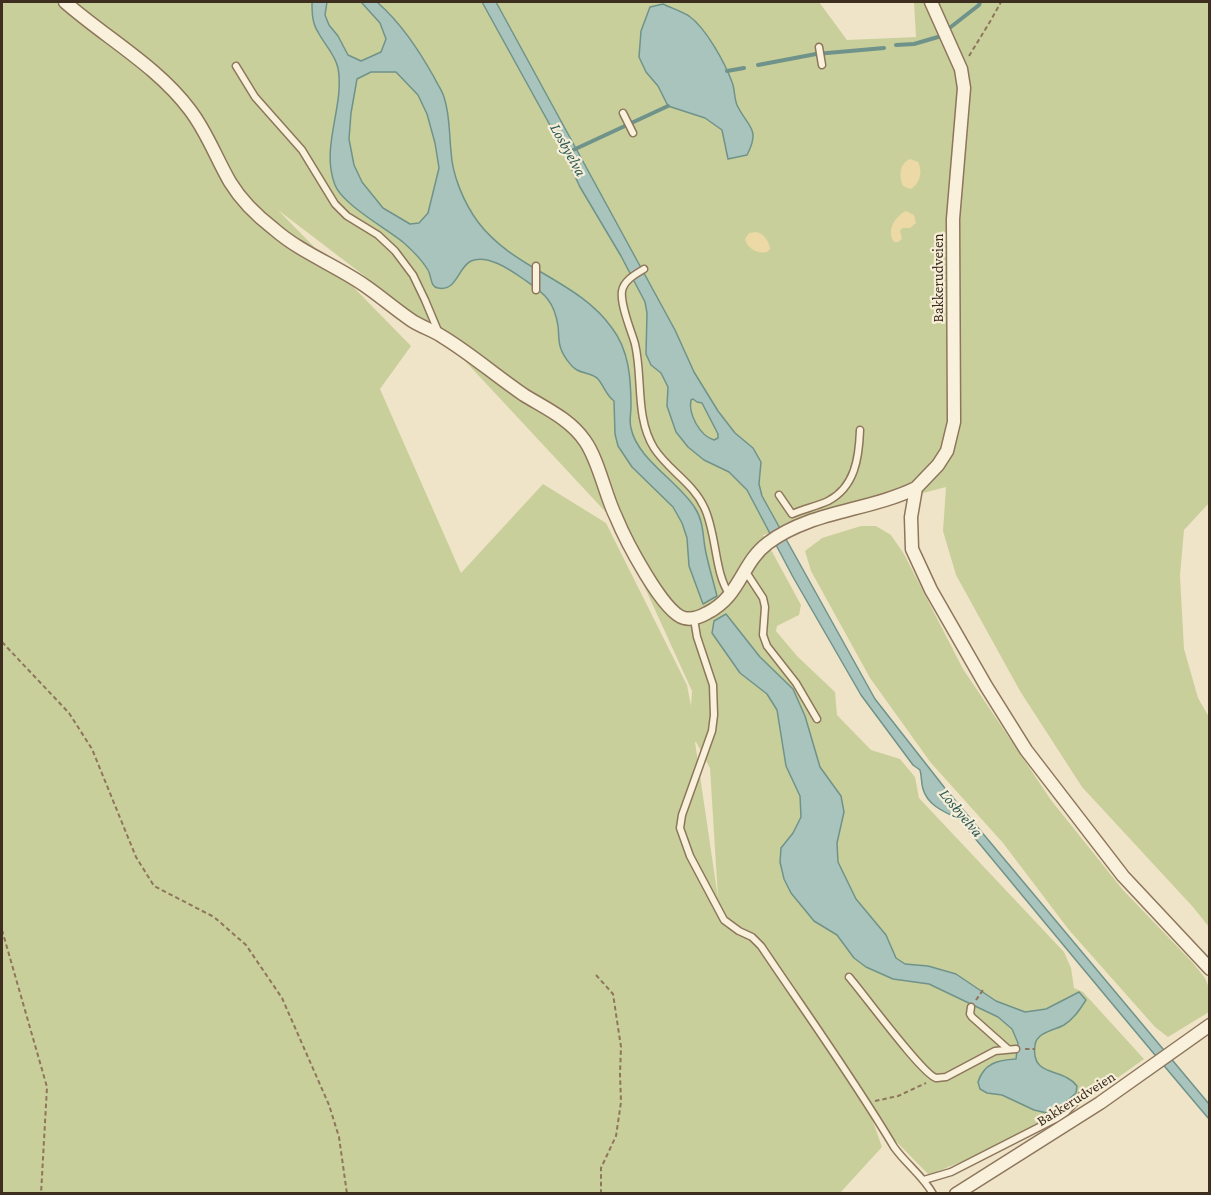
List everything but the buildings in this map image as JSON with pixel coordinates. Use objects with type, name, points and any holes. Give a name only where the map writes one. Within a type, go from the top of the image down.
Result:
[{"type":"street","points":[[65,2],[153,72],[189,108],[210,140],[230,182],[250,208],[276,231],[364,285],[410,320],[439,334],[524,395],[552,411],[585,441],[615,517],[669,609],[682,618],[694,618],[715,609],[731,595],[756,555],[772,540],[802,526],[889,499],[916,488]]},
{"type":"street","name":"Bakkerudveien","points":[[916,488],[938,465],[947,451],[954,422],[953,219],[964,88],[961,69],[931,2]]},
{"type":"street","points":[[916,488],[911,517],[912,549],[932,590],[986,686],[1026,750],[1123,876],[1209,969]]},
{"type":"street","name":"Bakkerudveien","points":[[956,1194],[1100,1103],[1209,1025]]},
{"type":"lane","points":[[819,47],[822,65]]},
{"type":"lane","points":[[237,66],[255,97],[302,150],[335,204],[347,216],[378,235],[395,251],[413,275],[439,334]]},
{"type":"lane","points":[[622,113],[633,133]]},
{"type":"lane","points":[[536,266],[536,290]]},
{"type":"lane","points":[[644,269],[628,280],[622,294],[637,358],[645,430],[655,449],[691,487],[704,507],[712,530],[723,582],[731,595]]},
{"type":"lane","points":[[792,514],[827,502],[847,486],[855,470],[859,454],[860,430]]},
{"type":"lane","points":[[779,495],[802,526]]},
{"type":"lane","points":[[746,572],[763,598],[765,608],[763,635],[767,646],[796,683],[817,720]]},
{"type":"lane","points":[[694,618],[697,637],[713,685],[714,715],[712,731],[682,815],[680,828],[683,838],[701,879],[724,920],[752,937],[761,946],[903,1160],[924,1180],[933,1194]]},
{"type":"lane","points":[[849,977],[903,1044],[930,1074],[937,1078],[946,1077],[995,1051],[1016,1049]]},
{"type":"lane","points":[[971,1007],[972,1017],[1008,1049]]},
{"type":"lane","points":[[924,1180],[951,1172],[1046,1124],[1066,1112],[1083,1094]]},
{"type":"path","points":[[961,69],[1001,2]]},
{"type":"path","points":[[2,642],[69,713],[92,749],[136,857],[154,886],[214,917],[246,945],[282,998],[329,1105],[339,1137],[347,1194]]},
{"type":"path","points":[[2,930],[47,1087],[41,1194]]},
{"type":"path","points":[[596,975],[613,994],[621,1047],[621,1102],[616,1136],[601,1168],[601,1194]]},
{"type":"path","points":[[971,1007],[983,990]]},
{"type":"path","points":[[867,1104],[898,1096],[937,1078]]},
{"type":"green space","points":[[2,2],[819,2],[847,40],[916,37],[914,2],[1209,2],[1210,502],[1184,530],[1180,576],[1184,649],[1198,698],[1209,717],[1209,927],[1082,787],[1020,691],[956,575],[943,531],[946,487],[763,535],[801,605],[799,615],[777,626],[776,631],[797,656],[835,692],[837,715],[871,750],[900,759],[915,777],[919,798],[1064,952],[1071,968],[1074,988],[1083,992],[1144,1059],[1053,1124],[929,1175],[871,1116],[882,1147],[840,1193],[2,1194]],"holes":[[[278,210],[438,332],[615,522],[692,691],[691,706],[687,685],[606,523],[543,484],[461,573],[380,389],[411,346]],[[695,742],[710,768],[718,898]]]},
{"type":"green space","points":[[861,526],[876,526],[891,535],[904,554],[963,669],[1051,800],[1123,890],[1205,978],[1209,988],[1209,1012],[1168,1037],[1155,1027],[1069,930],[1003,843],[931,763],[870,678],[811,571],[805,551],[822,538]]},
{"type":"sand","points":[[910,159],[918,162],[920,173],[918,181],[910,189],[903,186],[901,174],[902,167]]},
{"type":"sand","points":[[906,211],[914,215],[916,223],[910,228],[902,228],[900,231],[902,239],[894,242],[891,229],[898,216]]},
{"type":"sand","points":[[757,232],[768,241],[770,249],[767,252],[756,251],[746,242],[745,239],[749,233]]},
{"type":"water","points":[[312,2],[327,2],[325,15],[329,25],[348,55],[361,61],[381,52],[386,39],[380,23],[361,2],[377,2],[394,19],[415,47],[443,94],[456,179],[478,222],[509,252],[582,298],[612,328],[622,346],[628,365],[631,396],[630,423],[635,439],[641,450],[688,498],[698,513],[717,596],[703,604],[689,566],[687,538],[682,523],[673,507],[632,467],[618,446],[615,434],[614,401],[596,377],[577,370],[565,357],[559,343],[554,309],[546,298],[536,288],[511,271],[484,259],[477,259],[467,264],[449,286],[435,287],[426,266],[411,249],[355,208],[339,192],[331,171],[330,156],[338,97],[338,68],[316,29]],"holes":[[[371,72],[396,72],[418,95],[427,114],[439,168],[428,213],[419,223],[410,224],[383,208],[362,182],[354,165],[349,139],[357,79]]]},
{"type":"water","name":"Losbyelva","points":[[482,2],[496,2],[675,330],[694,372],[718,411],[735,433],[753,448],[761,462],[759,484],[762,496],[875,699],[944,787],[1209,1104],[1209,1119],[959,819],[938,808],[925,795],[920,770],[913,765],[861,695],[793,577],[747,490],[729,472],[704,460],[688,447],[676,432],[667,406],[668,387],[661,373],[651,365],[646,354],[645,302],[580,187],[556,136]],"holes":[[[691,400],[702,403],[718,438],[714,440],[709,438],[696,424],[691,412]]]},
{"type":"water","points":[[663,4],[689,16],[708,37],[720,56],[733,85],[737,105],[753,133],[747,155],[728,159],[722,130],[705,118],[668,106],[658,86],[646,72],[639,57],[641,31],[650,7]]},
{"type":"water","points":[[726,614],[760,657],[793,689],[805,716],[820,767],[841,796],[844,812],[837,843],[838,862],[856,899],[886,935],[896,958],[905,964],[928,966],[956,974],[996,1001],[1025,1012],[1046,1009],[1079,992],[1086,1000],[1071,1020],[1043,1034],[1036,1041],[1037,1063],[1071,1080],[1077,1086],[1076,1093],[1057,1110],[1047,1113],[1034,1110],[1002,1095],[987,1093],[980,1089],[978,1082],[988,1067],[1003,1060],[1016,1059],[1018,1043],[1012,1029],[998,1017],[929,984],[893,979],[866,967],[854,958],[837,935],[814,921],[791,893],[784,879],[780,862],[781,848],[793,833],[801,817],[800,796],[786,766],[777,710],[767,694],[740,673],[712,633],[714,621]]},
{"type":"waterway","points":[[896,45],[914,44],[938,37],[980,2]]},
{"type":"waterway","points":[[758,65],[816,54],[884,48]]},
{"type":"waterway","points":[[727,71],[744,68]]},
{"type":"waterway","name":"Losbyelva","points":[[571,151],[668,106]]}]
